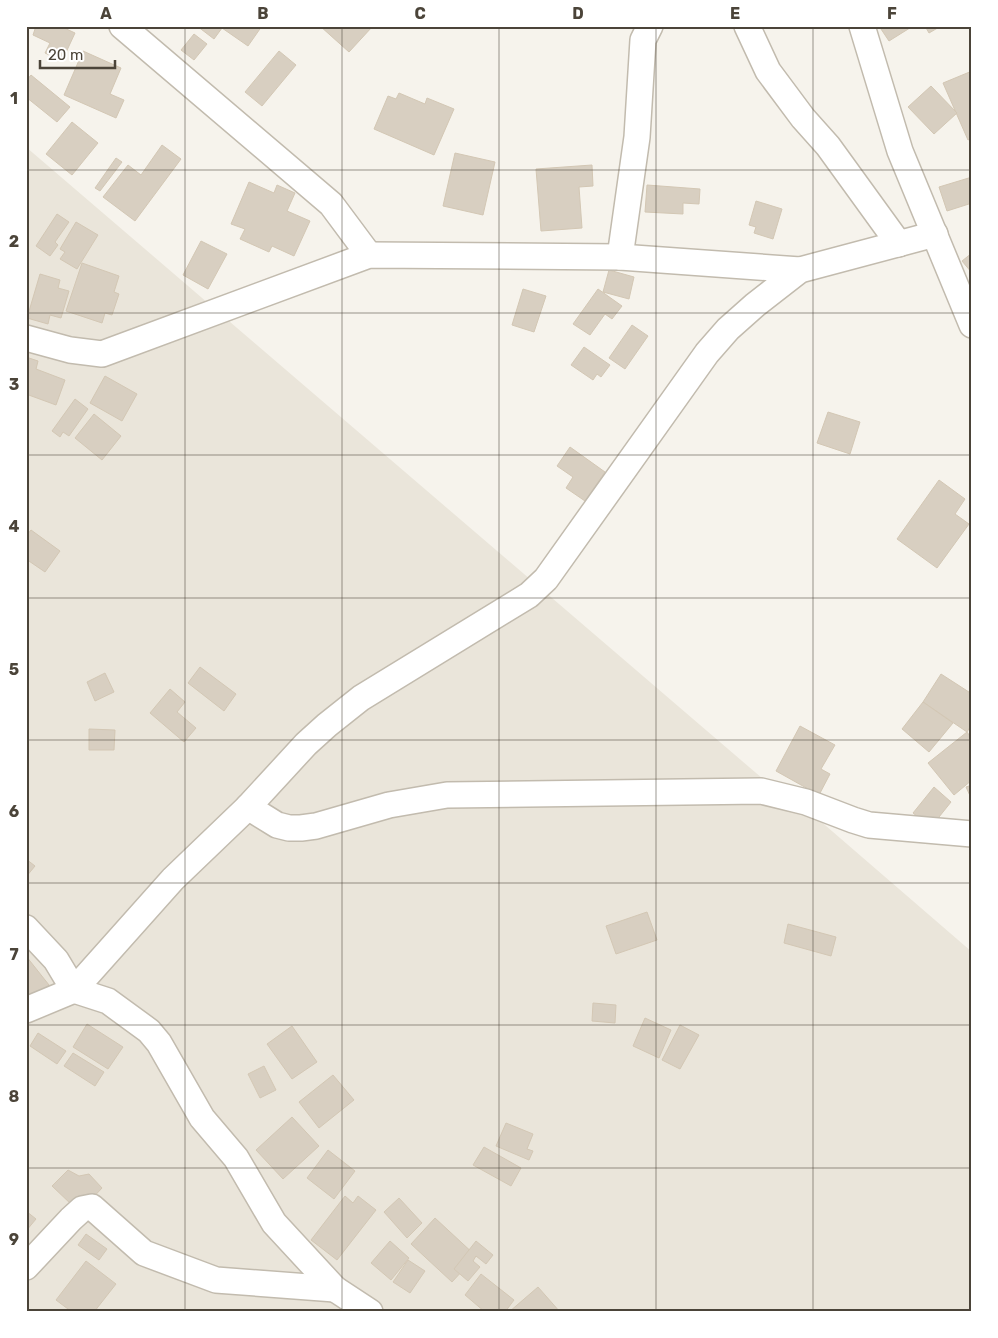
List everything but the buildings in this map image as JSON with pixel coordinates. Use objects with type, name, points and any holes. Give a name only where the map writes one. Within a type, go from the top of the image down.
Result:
[{"type":"street","points":[[122,26],[331,204],[369,255]]},
{"type":"street","points":[[620,257],[636,137],[643,40],[650,26]]},
{"type":"street","points":[[747,26],[768,71],[803,118],[828,146],[899,244]]},
{"type":"street","points":[[862,26],[900,151],[972,325]]},
{"type":"street","points":[[26,338],[70,350],[102,354],[369,255],[620,257],[800,270],[935,234]]},
{"type":"street","points":[[26,1010],[74,990],[173,879],[248,807],[306,744],[361,698],[529,595],[546,579],[707,353],[728,329],[800,270]]},
{"type":"street","points":[[248,807],[277,825],[301,828],[316,826],[389,805],[447,796],[761,791],[806,802],[869,825],[972,834]]},
{"type":"street","points":[[26,928],[56,960],[74,990],[108,1001],[149,1031],[159,1042],[202,1118],[236,1158],[274,1223],[334,1288],[370,1312]]},
{"type":"street","points":[[26,1267],[71,1218],[82,1210],[92,1207],[144,1253],[216,1280],[334,1288]]},
{"type":"shaded area","points":[[26,147],[805,815],[818,819],[972,952],[972,1312],[26,1312]]}]
